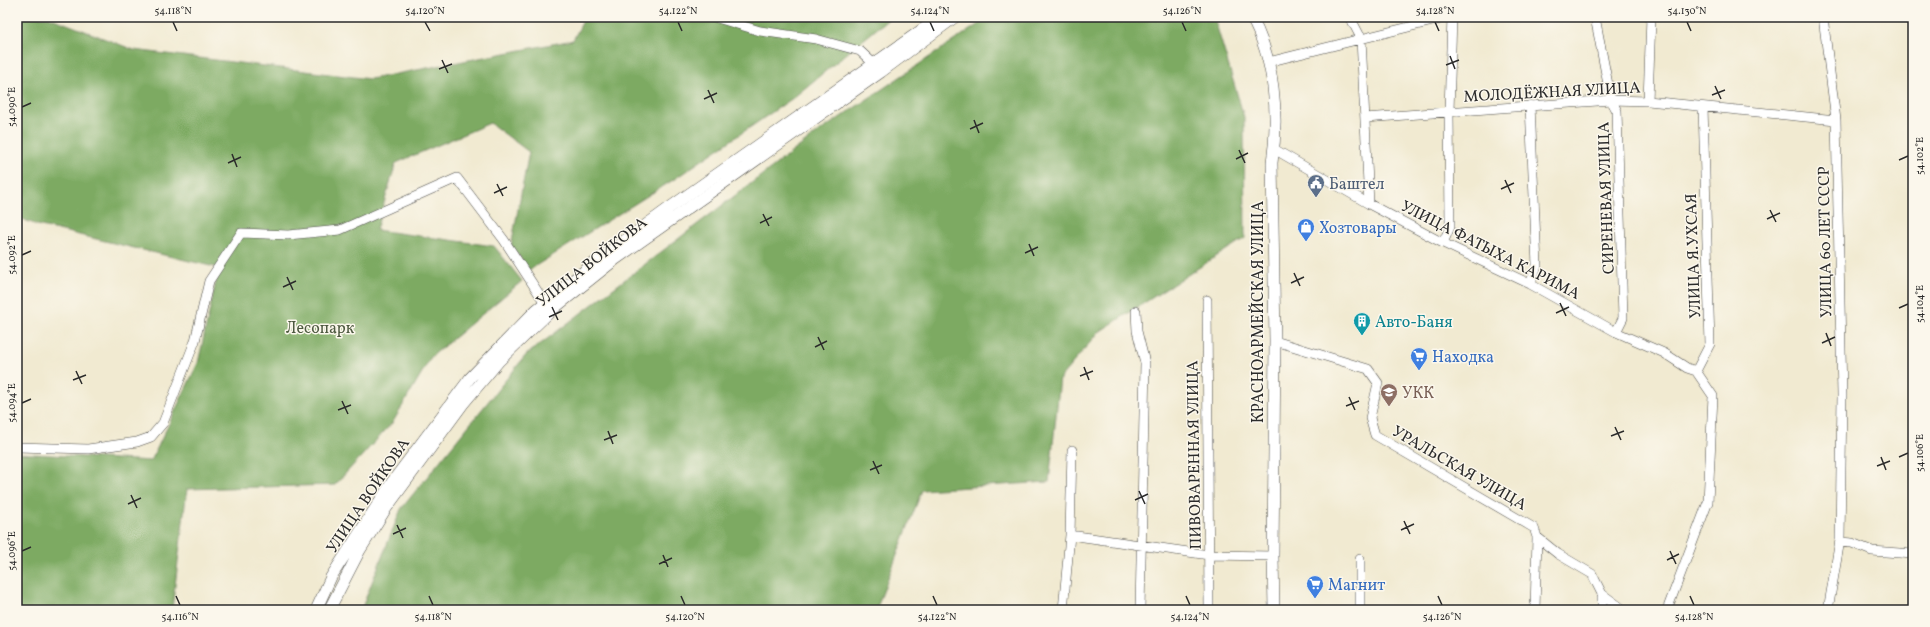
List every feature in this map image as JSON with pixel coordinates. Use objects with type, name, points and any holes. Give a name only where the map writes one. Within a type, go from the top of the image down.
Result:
[{"type":"main road","name":"УЛИЦА ВОЙКОВА","points":[[316,610],[331,577],[392,482],[470,378],[490,356],[545,303],[598,260],[669,208],[940,17]]},
{"type":"main road","name":"УЛИЦА ВОЙКОВА","points":[[329,610],[360,550],[385,510],[463,404],[499,361],[552,310],[616,259],[881,72],[956,17]]},
{"type":"main road","name":"КРАСНОАРМЕЙСКАЯ УЛИЦА","points":[[1251,17],[1258,30],[1268,62],[1274,104],[1274,149],[1272,163],[1275,341],[1272,556],[1274,610]]},
{"type":"street","points":[[714,17],[760,30],[816,39],[860,51],[874,64]]},
{"type":"street","points":[[1350,17],[1361,38],[1369,204]]},
{"type":"street","points":[[1268,62],[1447,17],[1450,227],[1443,243]]},
{"type":"street","name":"СИРЕНЕВАЯ УЛИЦА","points":[[1595,17],[1610,100],[1617,111],[1623,318],[1616,332]]},
{"type":"street","points":[[1648,101],[1651,17]]},
{"type":"street","name":"УЛИЦА 60 ЛЕТ СССР","points":[[1823,17],[1836,120],[1842,374],[1840,542],[1828,610]]},
{"type":"street","name":"МОЛОДЁЖНАЯ УЛИЦА","points":[[1365,118],[1610,100],[1648,101],[1836,120]]},
{"type":"street","points":[[1530,105],[1537,266],[1530,284]]},
{"type":"street","name":"УЛИЦА Я.УХСАЯ","points":[[1696,371],[1710,344],[1703,107]]},
{"type":"street","name":"УЛИЦА ФАТЫХА КАРИМА","points":[[1274,149],[1369,204],[1443,243],[1530,284],[1616,332],[1664,353],[1687,368],[1696,371]]},
{"type":"street","points":[[17,447],[88,449],[137,442],[151,437],[162,423],[195,341],[209,281],[241,233],[288,235],[340,230],[457,178],[504,240],[545,303]]},
{"type":"street","name":"ПИВОВАРЕННАЯ УЛИЦА","points":[[1207,300],[1209,610]]},
{"type":"street","points":[[1136,311],[1137,331],[1144,363],[1140,610]]},
{"type":"street","name":"УРАЛЬСКАЯ УЛИЦА","points":[[1275,341],[1368,369],[1378,383],[1370,418],[1375,435],[1534,528],[1537,538],[1558,554],[1592,574],[1602,594],[1602,610]]},
{"type":"street","points":[[1667,610],[1708,502],[1713,396],[1696,371]]},
{"type":"street","points":[[1063,610],[1070,535],[1072,450]]},
{"type":"street","points":[[1070,535],[1141,544],[1209,555],[1272,556]]},
{"type":"street","points":[[1535,610],[1537,538]]},
{"type":"street","points":[[1840,542],[1852,543],[1872,551],[1913,554]]},
{"type":"street","points":[[1360,558],[1360,610]]},
{"type":"street","points":[[1602,594],[1624,610]]},
{"type":"green space","name":"Лесопарк","points":[[17,17],[49,17],[134,50],[370,79],[573,40],[585,17],[891,17],[793,98],[673,180],[529,270],[511,246],[529,152],[490,123],[396,163],[376,230],[494,246],[522,281],[431,357],[393,422],[335,485],[187,489],[172,610],[19,610],[17,608],[17,453],[151,461],[198,363],[219,268],[37,225],[17,217]]},
{"type":"green space","points":[[989,17],[1214,17],[1244,117],[1245,238],[1099,332],[1060,378],[1049,482],[922,490],[876,610],[361,610],[401,509],[526,355],[817,133]]},
{"type":"place","name":"Баштел","points":[[1316,198]]},
{"type":"place","name":"Хозтовары","points":[[1306,242]]},
{"type":"place","name":"Авто-Баня","points":[[1362,336]]},
{"type":"place","name":"Находка","points":[[1419,371]]},
{"type":"place","name":"УКК","points":[[1389,407]]},
{"type":"place","name":"Магнит","points":[[1315,599]]}]
